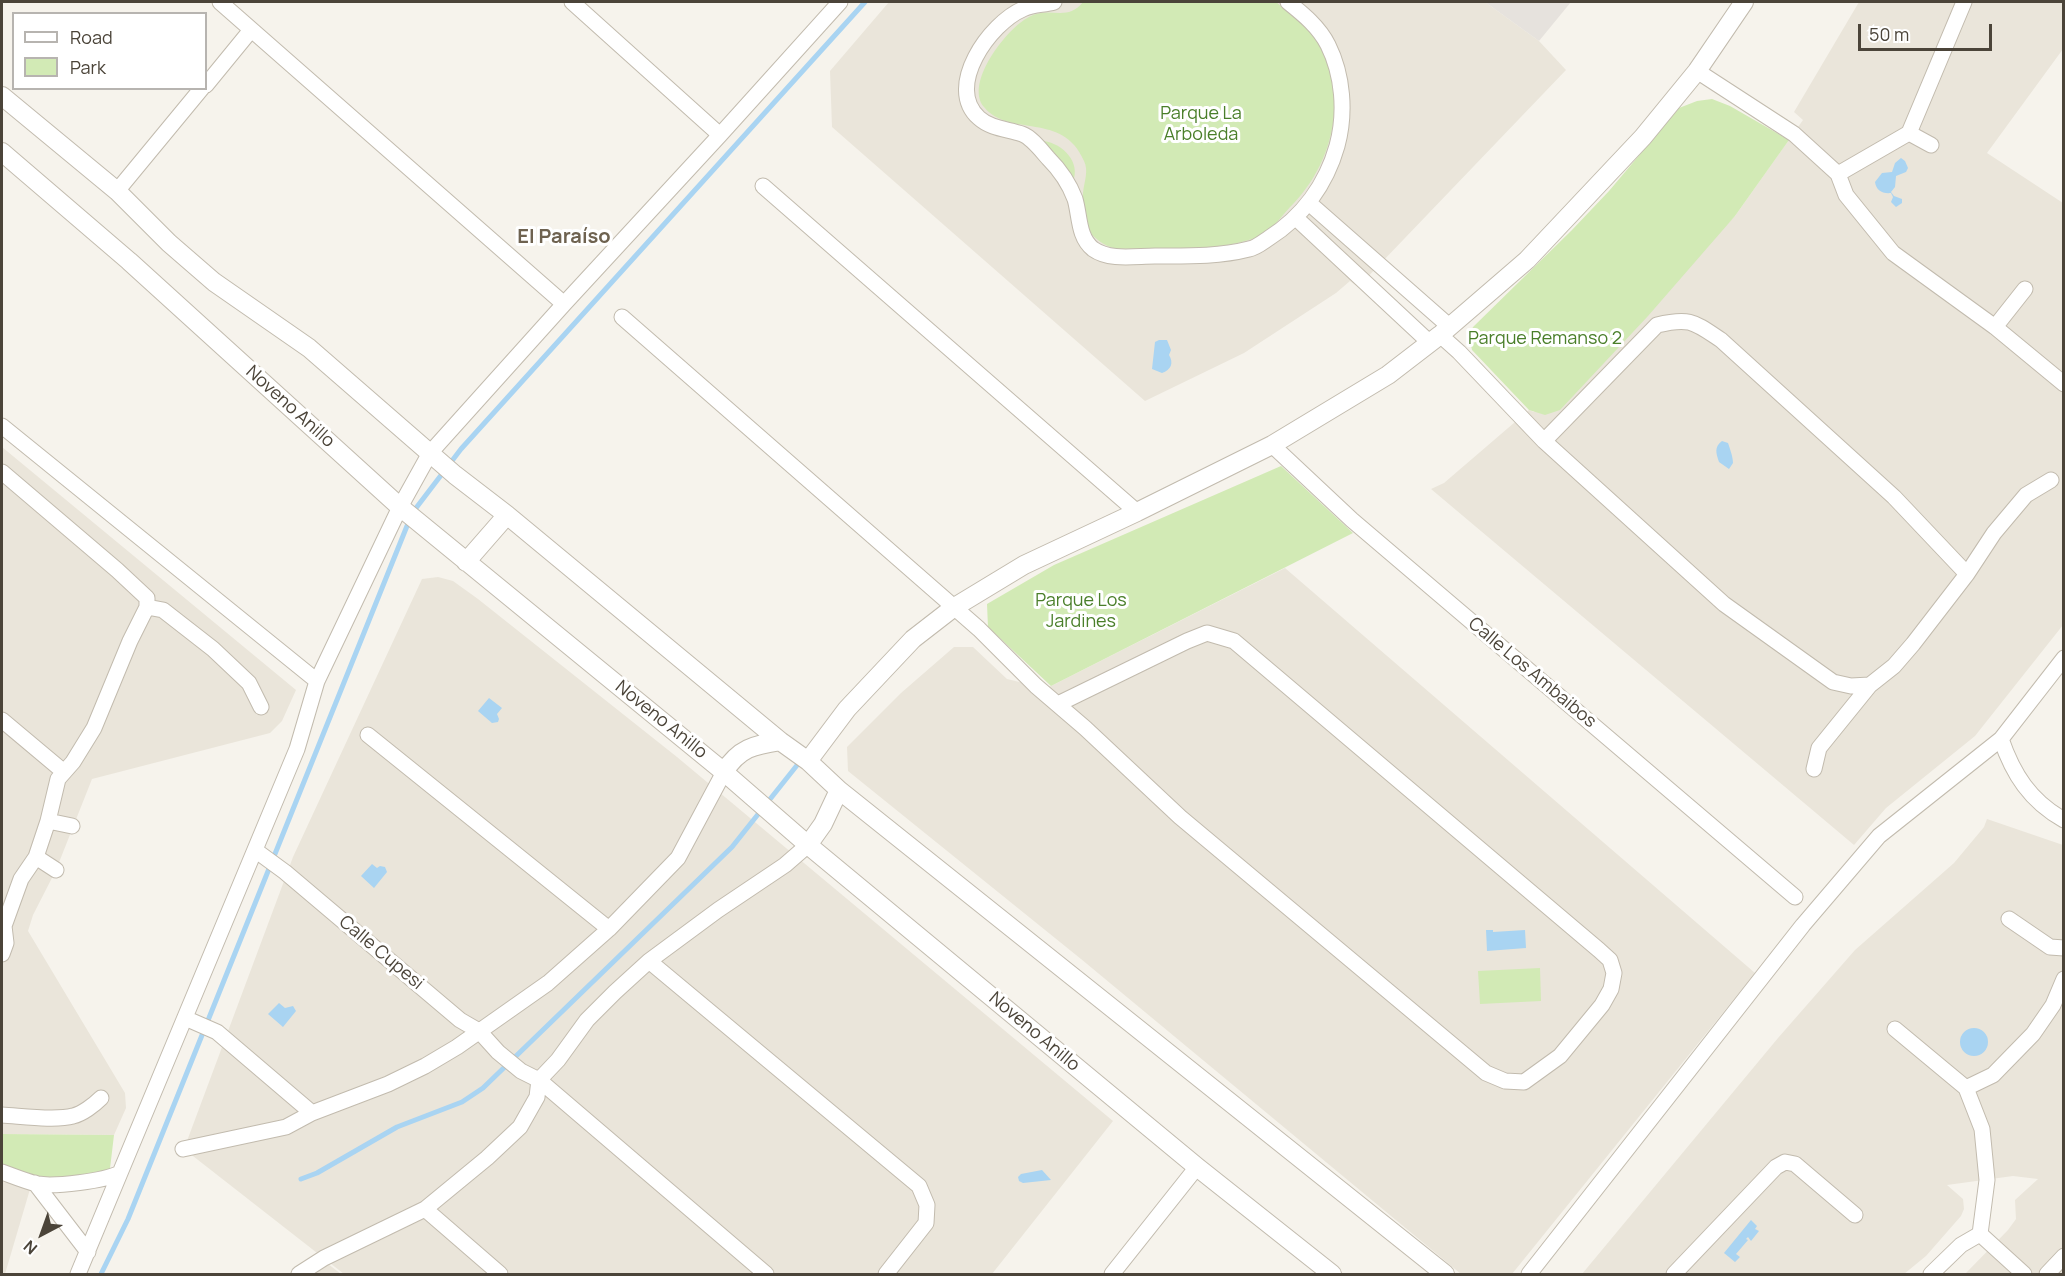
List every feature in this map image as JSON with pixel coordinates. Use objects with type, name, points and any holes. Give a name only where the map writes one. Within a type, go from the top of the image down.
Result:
[{"type":"street","points":[[220,2],[564,304]]},
{"type":"street","points":[[573,2],[720,135]]},
{"type":"street","points":[[78,1275],[297,749],[317,681],[403,509],[435,458],[564,304],[840,2]]},
{"type":"street","points":[[1054,2],[1023,9],[988,39],[971,63],[966,82],[968,103],[979,118],[996,128],[1024,134],[1062,173],[1074,198],[1082,233],[1092,248],[1108,256],[1209,256],[1252,249],[1284,228],[1309,203],[1326,174],[1336,149],[1342,124],[1341,98],[1337,70],[1327,44],[1307,18],[1288,2]]},
{"type":"street","points":[[808,761],[847,709],[913,639],[953,608],[1024,565],[1272,445],[1388,375],[1440,334],[1527,260],[1643,137],[1697,71],[1744,2]]},
{"type":"street","points":[[1838,174],[1909,133],[1964,2]]},
{"type":"street","points":[[207,84],[251,30]]},
{"type":"street","points":[[1697,71],[1794,134],[1838,174],[1846,195],[1893,253],[1995,327],[2064,384]]},
{"type":"street","points":[[117,191],[200,90]]},
{"type":"street","points":[[2,96],[117,191],[169,243],[214,282],[309,348],[455,475],[507,515],[780,741],[808,761],[839,790],[1445,1275]]},
{"type":"street","points":[[1909,133],[1931,145]]},
{"type":"street","name":"Noveno Anillo","points":[[4,158],[129,261],[403,509],[466,562],[753,796],[808,845],[1197,1167],[1332,1275]]},
{"type":"street","points":[[763,186],[1137,512]]},
{"type":"street","points":[[1309,203],[1459,352],[1544,441],[1724,604],[1833,682],[1851,686],[1870,685]]},
{"type":"street","points":[[1296,218],[1440,334]]},
{"type":"street","points":[[1995,327],[2025,289]]},
{"type":"street","points":[[622,317],[979,629],[1036,686],[1180,817],[1486,1073],[1505,1081],[1524,1082],[1560,1056],[1602,1005],[1611,989],[1614,972],[1610,960],[1234,641],[1207,633],[1058,704]]},
{"type":"street","points":[[1544,441],[1657,325],[1677,320],[1695,322],[1721,340],[1894,497],[1967,574]]},
{"type":"street","points":[[2,426],[317,681]]},
{"type":"street","name":"Calle Los Ambaibos","points":[[1272,445],[1352,520],[1795,897]]},
{"type":"street","points":[[2,472],[147,598],[147,607],[130,641],[94,728],[58,779],[36,857],[21,879],[3,926],[6,944],[2,954]]},
{"type":"street","points":[[1814,769],[1819,748],[1870,685],[1894,666],[1913,644],[1967,574],[1994,533],[2026,495],[2051,480]]},
{"type":"street","points":[[466,562],[507,515]]},
{"type":"street","points":[[147,607],[163,610],[213,649],[249,683],[261,707]]},
{"type":"street","points":[[1528,1275],[1803,925],[1879,836],[2001,739],[2064,658]]},
{"type":"street","points":[[2,720],[64,772]]},
{"type":"street","points":[[368,735],[609,929]]},
{"type":"street","points":[[2001,739],[2010,765],[2028,791],[2052,813],[2064,820]]},
{"type":"street","points":[[183,1149],[286,1127],[312,1113],[388,1084],[425,1066],[479,1031],[548,983],[609,929],[678,858],[732,759],[746,748],[780,741]]},
{"type":"street","points":[[299,1275],[324,1258],[425,1209],[487,1158],[520,1127],[537,1097],[539,1080],[558,1060],[588,1020],[649,961],[718,910],[785,865],[808,845],[823,824],[839,790]]},
{"type":"street","points":[[48,820],[72,826]]},
{"type":"street","name":"Calle Cupesi","points":[[255,850],[285,872],[460,1020],[479,1031],[498,1052],[521,1071],[539,1080],[766,1275]]},
{"type":"street","points":[[36,857],[56,870]]},
{"type":"street","points":[[2009,919],[2050,947],[2064,948]]},
{"type":"street","points":[[649,961],[919,1186],[927,1205],[926,1223],[886,1275]]},
{"type":"street","points":[[1966,1088],[1993,1075],[2033,1034],[2053,1005],[2064,979]]},
{"type":"street","points":[[184,1018],[217,1032],[312,1113]]},
{"type":"street","points":[[1895,1029],[1966,1088],[1982,1129],[1987,1180],[1980,1234]]},
{"type":"street","points":[[2,1115],[73,1116],[101,1098]]},
{"type":"street","points":[[1674,1275],[1776,1167],[1785,1162],[1795,1164],[1854,1215]]},
{"type":"street","points":[[1112,1275],[1197,1167]]},
{"type":"street","points":[[2,1172],[46,1185],[109,1178],[120,1173]]},
{"type":"street","points":[[35,1183],[88,1252]]},
{"type":"street","points":[[425,1209],[500,1275]]},
{"type":"street","points":[[1930,1275],[1961,1245],[1980,1234]]},
{"type":"street","points":[[1980,1234],[2024,1275]]},
{"type":"street","points":[[2047,1275],[2064,1256]]},
{"type":"shaded area","points":[[889,2],[1485,2],[1539,41],[1566,70],[1358,287],[1350,281],[1336,293],[1244,353],[1145,401],[832,127],[830,71]]},
{"type":"shaded area","points":[[1485,2],[1571,2],[1539,41]]},
{"type":"shaded area","points":[[1859,2],[2063,2],[2063,49],[1987,153],[2063,203],[2063,625],[1975,736],[1886,808],[1854,845],[1431,489],[1444,483],[1529,410],[1534,412],[1735,216],[1803,120],[1794,112]]},
{"type":"shaded area","points":[[2,447],[296,690],[282,721],[270,733],[92,779],[56,870],[33,915],[28,931],[125,1093],[126,1108],[114,1135],[2,1134]]},
{"type":"shaded area","points":[[1285,568],[1755,973],[1512,1274],[1461,1274],[1081,959],[848,771],[847,747],[901,693],[954,647],[973,647],[1007,679],[1036,686],[1051,686]]},
{"type":"shaded area","points":[[438,577],[453,581],[478,599],[677,757],[1113,1121],[992,1274],[344,1274],[184,1149],[293,857],[422,579]]},
{"type":"shaded area","points":[[1987,819],[2063,845],[2063,1274],[1965,1274],[2008,1230],[2016,1219],[2015,1200],[2038,1179],[2013,1176],[1947,1185],[1963,1199],[1964,1209],[1961,1216],[1926,1256],[1904,1274],[1582,1274],[1778,1038],[1855,950],[1954,863],[1984,827]]},
{"type":"shaded area","points":[[2,1170],[33,1179],[5,1274],[2,1274]]},
{"type":"shaded area","points":[[323,1260],[341,1274],[307,1274]]},
{"type":"green space","name":"Parque La Arboleda","points":[[1083,2],[1276,2],[1313,34],[1327,60],[1333,81],[1335,103],[1333,125],[1328,146],[1308,186],[1268,231],[1242,242],[1207,248],[1116,249],[1099,241],[1085,221],[1082,203],[1086,169],[1075,146],[1063,136],[1050,130],[1007,121],[995,116],[984,107],[979,97],[984,71],[991,57],[1010,32],[1029,17],[1044,13],[1070,12]]},
{"type":"green space","name":"Parque Remanso 2","points":[[1712,99],[1730,106],[1789,140],[1735,216],[1648,316],[1560,410],[1545,415],[1529,410],[1472,350],[1469,337],[1473,327],[1609,191],[1679,108],[1697,101]]},
{"type":"green space","points":[[1042,142],[1058,146],[1069,155],[1075,168],[1073,182]]},
{"type":"green space","name":"Parque Los Jardines","points":[[1281,466],[1353,533],[1051,686],[988,627],[987,604],[1054,565]]},
{"type":"green space","points":[[1540,968],[1541,1001],[1480,1004],[1478,971]]},
{"type":"green space","points":[[2,1134],[114,1135],[109,1177],[46,1183],[2,1170]]},
{"type":"water","points":[[1901,158],[1908,168],[1906,172],[1896,176],[1895,187],[1891,192],[1902,199],[1902,203],[1896,207],[1891,202],[1893,197],[1891,193],[1880,191],[1875,182],[1882,173],[1892,172],[1895,163]]},
{"type":"water","points":[[1167,340],[1171,350],[1169,355],[1171,366],[1162,373],[1152,369],[1155,342]]},
{"type":"water","points":[[1722,441],[1728,443],[1732,456],[1733,463],[1729,469],[1719,462],[1717,456],[1716,450]]},
{"type":"water","points":[[489,698],[502,708],[497,714],[498,722],[492,723],[478,711]]},
{"type":"water","points":[[372,864],[377,868],[385,867],[387,872],[374,888],[361,876]]},
{"type":"water","points":[[1486,930],[1493,930],[1493,932],[1525,930],[1526,948],[1487,951]]},
{"type":"water","points":[[279,1003],[285,1008],[293,1006],[296,1011],[283,1027],[268,1014]]},
{"type":"water","points":[[1974,1028],[1984,1032],[1988,1042],[1984,1052],[1974,1056],[1964,1052],[1960,1042],[1964,1032]]},
{"type":"water","points":[[1042,1170],[1051,1180],[1023,1183],[1019,1181],[1018,1177],[1021,1174]]},
{"type":"water","points":[[1751,1220],[1757,1226],[1755,1229],[1759,1231],[1751,1241],[1748,1237],[1746,1239],[1748,1240],[1736,1254],[1740,1257],[1735,1262],[1724,1253]]},
{"type":"waterway","points":[[413,512],[461,449],[865,2]]},
{"type":"waterway","points":[[101,1274],[128,1219],[409,521]]},
{"type":"waterway","points":[[301,1179],[317,1173],[397,1127],[462,1102],[483,1088],[732,847],[798,764]]},
{"type":"district","name":"El Paraíso","points":[[564,237]]}]
